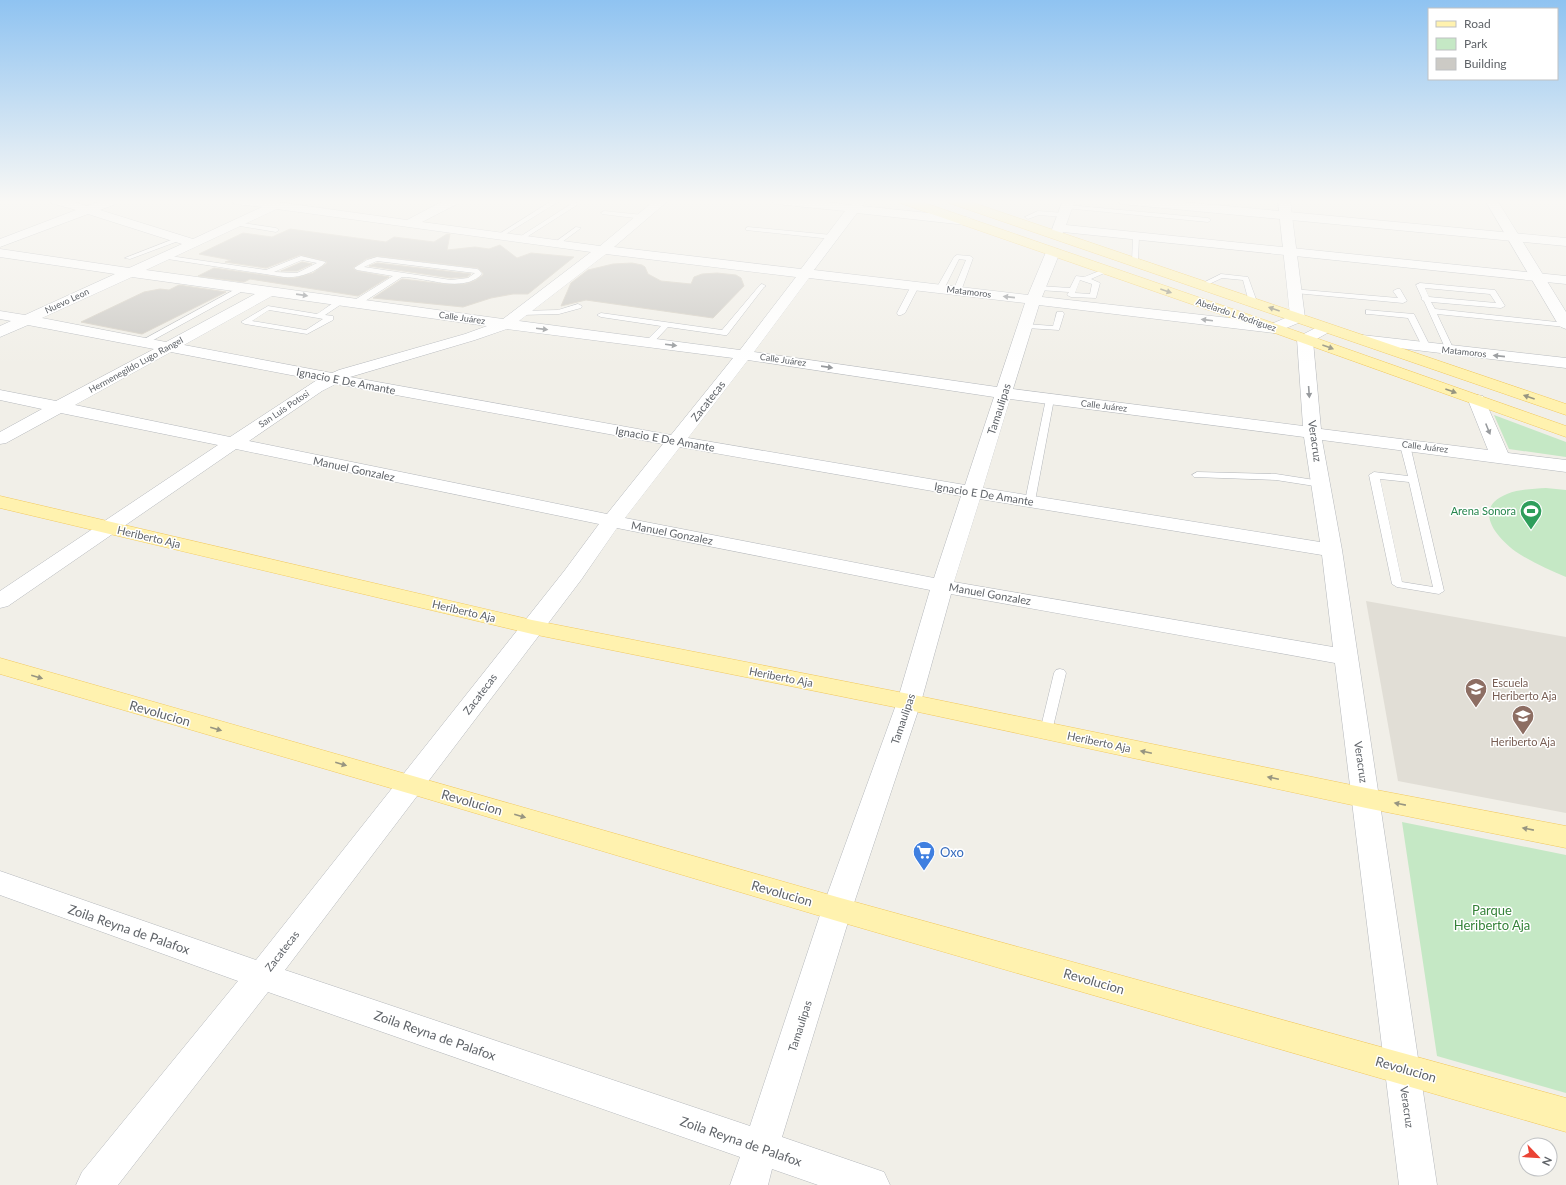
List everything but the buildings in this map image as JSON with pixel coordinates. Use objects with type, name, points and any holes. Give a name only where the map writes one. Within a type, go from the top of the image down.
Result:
[{"type":"main road","name":"Abelardo L Rodriguez","points":[[1083,255],[1107,270],[1566,432]]},
{"type":"main road","name":"Abelardo L Rodriguez","points":[[1112,255],[1253,302],[1566,410]]},
{"type":"main road","name":"Heriberto Aja","points":[[0,502],[532,627],[909,702],[1366,798],[1566,837]]},
{"type":"main road","name":"Revolucion","points":[[0,666],[411,784],[837,909],[1566,1115]]},
{"type":"street","name":"Calle Juárez","points":[[69,255],[246,287],[349,302],[744,355],[1004,393],[1563,465]]},
{"type":"street","name":"Nuevo Leon","points":[[0,332],[26,320],[128,265],[167,255]]},
{"type":"street","name":"San Luis Potosi","points":[[0,601],[331,379],[345,373],[470,337],[506,324],[596,255]]},
{"type":"street","name":"Matamoros","points":[[650,255],[957,291],[1037,293],[1274,328]]},
{"type":"street","name":"Zacatecas","points":[[95,1185],[262,976],[573,575],[612,521],[744,355],[819,255]]},
{"type":"street","name":"Tamaulipas","points":[[749,1185],[837,909],[909,702],[942,586],[1050,255]]},
{"type":"street","points":[[1274,328],[1298,318],[1291,255]]},
{"type":"street","points":[[1324,255],[1566,280]]},
{"type":"street","points":[[1525,255],[1566,324]]},
{"type":"street","name":"Hermenegildo Lugo Rangel","points":[[0,439],[271,291]]},
{"type":"street","name":"Ignacio E De Amante","points":[[0,315],[331,379],[676,442],[972,492],[1332,550]]},
{"type":"street","points":[[1305,339],[1326,328]]},
{"type":"street","name":"Veracruz","points":[[1305,339],[1312,433],[1332,550],[1418,1185]]},
{"type":"street","name":"Matamoros","points":[[1362,340],[1566,363]]},
{"type":"street","name":"Manuel Gonzalez","points":[[0,395],[232,444],[942,586],[1346,657]]},
{"type":"street","points":[[1477,400],[1500,457]]},
{"type":"street","name":"Zoila Reyna de Palafox","points":[[0,883],[262,976],[871,1185]]},
{"type":"lane","points":[[128,265],[147,255]]},
{"type":"lane","points":[[1135,255],[1135,262]]},
{"type":"lane","points":[[163,257],[268,272],[297,274],[323,262],[301,258],[268,272]]},
{"type":"lane","points":[[940,289],[957,257],[970,258],[957,291]]},
{"type":"lane","points":[[318,316],[330,318],[307,332],[245,322],[268,308],[318,316],[349,302],[400,275],[461,282],[472,280],[480,274],[477,271],[377,259],[369,261],[357,268],[400,275]]},
{"type":"lane","points":[[1084,279],[1107,270]]},
{"type":"lane","points":[[1203,285],[1221,276],[1246,278],[1253,302]]},
{"type":"lane","points":[[1078,277],[1096,283],[1092,296],[1071,296],[1072,290],[1078,277]]},
{"type":"lane","points":[[1426,299],[1501,306],[1492,292],[1420,285],[1426,299],[1450,350]]},
{"type":"lane","points":[[601,315],[724,333],[762,286]]},
{"type":"lane","points":[[900,313],[915,286]]},
{"type":"lane","points":[[143,342],[246,287]]},
{"type":"lane","points":[[1037,293],[1072,290]]},
{"type":"lane","points":[[1295,291],[1403,302],[1397,291]]},
{"type":"lane","points":[[520,314],[559,312],[578,306]]},
{"type":"lane","points":[[1432,311],[1566,324]]},
{"type":"lane","points":[[1369,312],[1411,316],[1428,348]]},
{"type":"lane","points":[[1026,326],[1056,328],[1060,314]]},
{"type":"lane","points":[[649,342],[667,324]]},
{"type":"lane","points":[[1030,501],[1050,399]]},
{"type":"lane","points":[[1405,445],[1439,592],[1397,584],[1374,475],[1413,480]]},
{"type":"lane","points":[[1197,475],[1276,477],[1321,484]]},
{"type":"lane","points":[[1046,731],[1060,673]]},
{"type":"shaded area","name":"Escuela Heriberto Aja","points":[[1366,601],[1566,637],[1566,813],[1398,781]]},
{"type":"green space","points":[[1494,415],[1566,442],[1566,457],[1509,449]]},
{"type":"green space","name":"Arena Sonora","points":[[1546,488],[1566,490],[1566,577],[1549,570],[1513,549],[1497,534],[1489,516],[1490,508],[1496,500],[1507,494],[1521,490]]},
{"type":"green space","name":"Parque Heriberto Aja","points":[[1402,822],[1566,855],[1566,1093],[1437,1056]]},
{"type":"place","name":"Arena Sonora","points":[[1531,530]]},
{"type":"place","name":"Escuela Heriberto Aja","points":[[1476,708]]},
{"type":"place","name":"Heriberto Aja","points":[[1523,736]]},
{"type":"place","name":"Oxo","points":[[924,872]]}]
